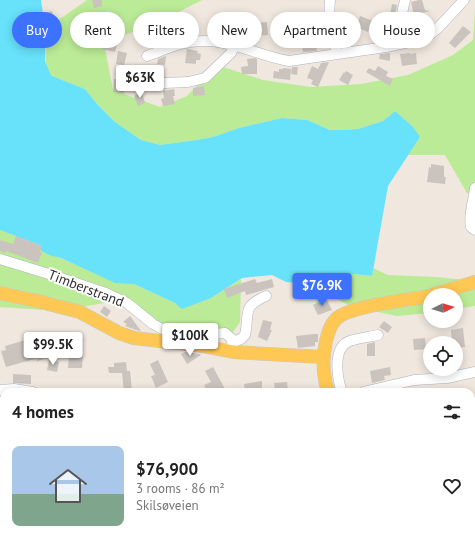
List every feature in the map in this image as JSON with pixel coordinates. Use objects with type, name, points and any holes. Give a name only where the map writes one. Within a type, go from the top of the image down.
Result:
[{"type":"main road","points":[[455,288],[475,282]]},
{"type":"main road","points":[[0,293],[37,300],[80,312],[119,333],[134,338],[324,357]]},
{"type":"main road","points":[[327,388],[323,367],[324,357],[329,329],[335,319],[342,314],[354,310],[423,297]]},
{"type":"street","points":[[330,0],[329,20],[337,54]]},
{"type":"street","points":[[402,12],[404,0]]},
{"type":"street","points":[[435,30],[464,0]]},
{"type":"street","points":[[147,56],[174,45],[199,41],[207,41]]},
{"type":"street","points":[[142,84],[188,82],[205,78],[231,53],[234,48]]},
{"type":"street","points":[[242,48],[289,61],[376,48]]},
{"type":"street","points":[[475,188],[470,222],[471,227],[475,230]]},
{"type":"street","name":"Timberstrand","points":[[0,259],[106,293],[127,303],[153,324],[162,329],[204,335],[225,333],[229,335],[233,347]]},
{"type":"street","points":[[233,347],[245,335],[247,313],[250,305],[266,296]]},
{"type":"street","points":[[341,388],[337,359],[341,346],[349,341],[378,335]]},
{"type":"street","points":[[378,388],[414,380],[447,378],[473,370]]},
{"type":"green space","points":[[87,0],[202,0],[179,12],[133,12],[133,32],[125,35],[125,12],[70,12],[70,48],[105,48],[113,90],[160,107],[187,96],[217,65],[263,80],[311,87],[361,84],[408,75],[453,55],[473,40],[475,10],[475,195],[467,193],[445,155],[408,155],[420,137],[395,111],[383,121],[358,129],[330,130],[307,120],[282,118],[197,140],[160,145],[141,140],[115,122],[97,104],[85,89],[52,76],[49,72],[46,64],[47,48],[62,48],[62,17]]},
{"type":"green space","points":[[0,230],[42,246],[40,250],[119,282],[134,284],[175,303],[179,307],[211,298],[241,279],[240,322],[229,338],[198,340],[154,319],[109,302],[60,311],[0,307]]},
{"type":"green space","points":[[373,268],[388,275],[436,277],[475,281],[475,306],[463,308],[463,288],[423,288],[423,314],[397,316],[349,306],[314,284],[328,281],[344,273],[372,276]]},
{"type":"water","points":[[0,0],[41,0],[43,12],[12,12],[12,48],[45,48],[45,61],[52,76],[85,89],[97,104],[115,122],[141,140],[160,145],[197,140],[282,118],[307,120],[330,130],[358,129],[383,121],[395,111],[413,127],[420,137],[388,186],[372,276],[344,273],[328,281],[314,284],[286,282],[272,275],[242,278],[211,298],[182,309],[175,303],[134,284],[115,283],[61,258],[49,255],[40,250],[42,246],[0,230]]},
{"type":"building","points":[[92,0],[102,0],[102,6],[94,8]]},
{"type":"building","points":[[422,0],[425,10],[430,11],[413,12],[411,2]]},
{"type":"building","points":[[392,4],[397,5],[396,12],[390,12]]},
{"type":"building","points":[[361,16],[369,19],[368,32],[361,29]]},
{"type":"building","points":[[262,22],[267,22],[268,35],[262,36]]},
{"type":"building","points":[[463,26],[471,32],[455,48],[449,43]]},
{"type":"building","points":[[102,48],[116,48],[115,52]]},
{"type":"building","points":[[302,48],[317,48],[316,51],[303,52]]},
{"type":"building","points":[[187,49],[198,51],[197,53],[201,54],[200,60],[196,60],[196,64],[185,63]]},
{"type":"building","points":[[118,51],[127,53],[124,65],[116,64]]},
{"type":"building","points":[[390,53],[390,61],[379,59],[380,54]]},
{"type":"building","points":[[416,53],[417,64],[402,66],[400,54]]},
{"type":"building","points":[[166,56],[165,65],[157,64],[158,59]]},
{"type":"building","points":[[247,59],[257,59],[257,74],[242,74],[241,67],[248,66]]},
{"type":"building","points":[[329,62],[318,87],[311,84],[313,80],[307,78],[312,66],[318,69],[321,63]]},
{"type":"building","points":[[378,66],[388,72],[386,76],[393,79],[390,86],[366,72],[369,68],[375,71]]},
{"type":"building","points":[[292,67],[298,67],[297,75],[291,74]]},
{"type":"building","points":[[279,69],[291,69],[290,80],[273,78],[274,71],[279,72]]},
{"type":"building","points":[[346,71],[353,75],[348,85],[339,80]]},
{"type":"building","points":[[114,79],[125,80],[124,93],[113,92]]},
{"type":"building","points":[[204,86],[205,95],[193,96],[193,88]]},
{"type":"building","points":[[174,89],[175,96],[173,96],[175,104],[163,106],[161,99],[164,98],[163,91]]},
{"type":"building","points":[[142,93],[145,103],[138,106],[134,96]]},
{"type":"building","points":[[431,164],[444,166],[444,177],[446,177],[445,184],[427,182],[429,167],[431,168]]},
{"type":"building","points":[[16,236],[42,246],[40,252],[42,252],[38,263],[6,251],[5,253],[0,251],[0,240],[13,244]]},
{"type":"building","points":[[255,279],[257,283],[272,279],[274,287],[246,295],[245,291],[227,298],[224,289]]},
{"type":"building","points":[[326,298],[332,310],[318,315],[313,305]]},
{"type":"building","points":[[104,306],[111,311],[107,317],[100,312]]},
{"type":"building","points":[[130,316],[141,331],[125,326],[127,324],[123,322]]},
{"type":"building","points":[[263,320],[272,322],[270,330],[272,330],[267,341],[258,337]]},
{"type":"building","points":[[384,321],[392,327],[388,333],[379,327]]},
{"type":"building","points":[[463,328],[465,347],[463,347],[463,336],[452,336],[451,330]]},
{"type":"building","points":[[318,334],[318,342],[315,342],[315,346],[298,348],[296,336]]},
{"type":"building","points":[[423,338],[423,349],[414,350],[413,339]]},
{"type":"building","points":[[29,339],[31,345],[44,341],[49,358],[37,361],[37,359],[31,360],[6,367],[1,351],[6,350],[5,346]]},
{"type":"building","points":[[375,342],[375,356],[367,356],[367,344]]},
{"type":"building","points":[[185,352],[201,355],[187,364],[181,354]]},
{"type":"building","points":[[69,354],[83,355],[82,368],[68,368]]},
{"type":"building","points":[[49,360],[59,362],[57,372],[47,370]]},
{"type":"building","points":[[158,360],[168,382],[156,388],[151,376],[155,375],[150,364]]},
{"type":"building","points":[[126,362],[127,371],[130,371],[132,388],[124,388],[122,373],[109,373],[108,367],[114,367],[114,363]]},
{"type":"building","points":[[213,367],[224,388],[206,388],[204,385],[211,382],[205,371]]},
{"type":"building","points":[[390,367],[391,375],[384,376],[385,380],[372,383],[370,371]]},
{"type":"building","points":[[13,374],[31,375],[31,384],[13,383]]},
{"type":"building","points":[[262,381],[262,388],[244,388],[244,384]]},
{"type":"building","points":[[287,382],[288,388],[275,388],[274,383]]}]
